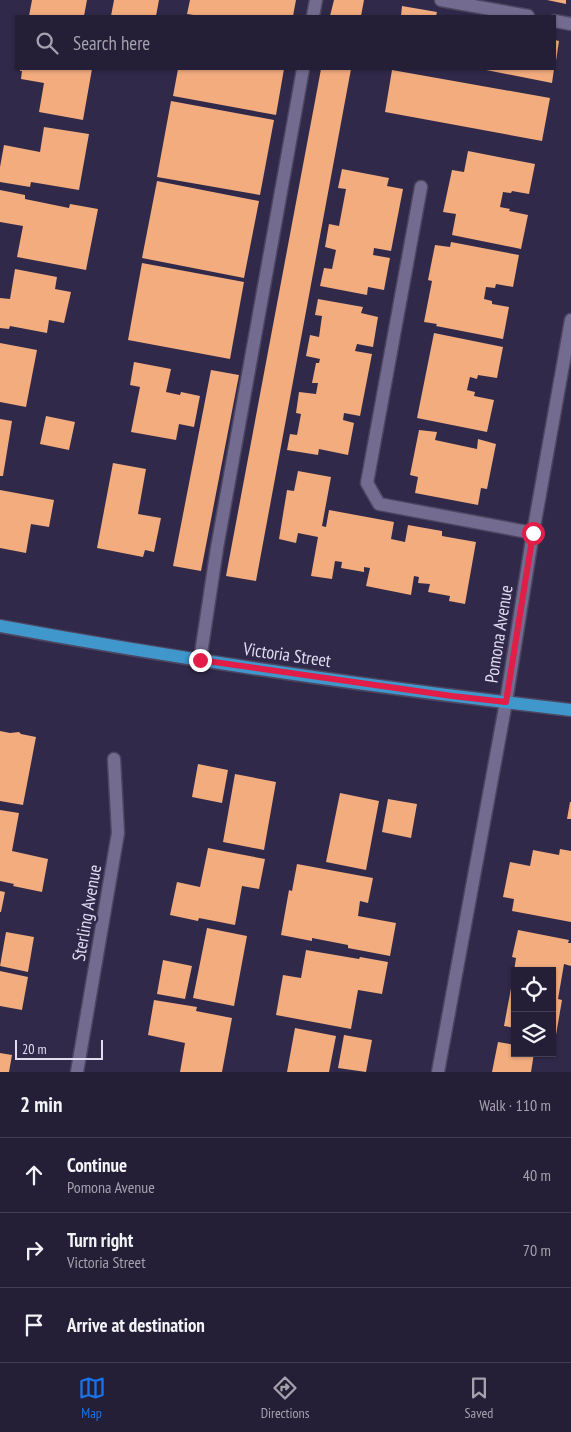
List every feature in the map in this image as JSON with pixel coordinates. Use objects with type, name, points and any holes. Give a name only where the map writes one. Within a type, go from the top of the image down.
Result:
[{"type":"main road","name":"Victoria Street","points":[[0,626],[200,660],[452,696],[571,710]]},
{"type":"street","points":[[313,15],[316,0]]},
{"type":"street","points":[[441,0],[523,15]]},
{"type":"street","points":[[556,21],[571,24]]},
{"type":"street","points":[[200,660],[219,538],[303,70]]},
{"type":"street","points":[[421,187],[367,483],[379,504],[533,533]]},
{"type":"street","name":"Pomona Avenue","points":[[438,1072],[506,702],[533,533],[568,352],[571,320]]},
{"type":"street","name":"Sterling Avenue","points":[[77,1072],[118,833],[114,759]]},
{"type":"building","points":[[32,0],[87,0],[84,15],[29,15]]},
{"type":"building","points":[[114,0],[159,0],[156,15],[111,15]]},
{"type":"building","points":[[190,0],[296,0],[293,15],[187,14]]},
{"type":"building","points":[[334,0],[364,0],[361,15],[330,15]]},
{"type":"building","points":[[547,0],[566,0],[566,4]]},
{"type":"building","points":[[402,6],[437,12],[436,15],[401,15]]},
{"type":"building","points":[[556,40],[559,41],[556,61]]},
{"type":"building","points":[[92,70],[83,120],[39,112],[44,83],[21,79],[22,71],[20,71]]},
{"type":"building","points":[[178,70],[284,70],[276,115],[173,96]]},
{"type":"building","points":[[321,70],[351,70],[256,581],[226,576]]},
{"type":"building","points":[[392,70],[550,98],[542,141],[385,112]]},
{"type":"building","points":[[486,70],[554,70],[552,83]]},
{"type":"building","points":[[171,101],[274,120],[260,195],[157,177]]},
{"type":"building","points":[[44,127],[89,134],[79,190],[31,182],[30,187],[0,182],[0,167],[4,145],[40,152]]},
{"type":"building","points":[[468,151],[535,164],[529,194],[512,191],[511,193],[503,192],[500,207],[528,215],[521,249],[452,235],[456,214],[443,212],[452,170],[464,172]]},
{"type":"building","points":[[342,169],[389,178],[387,186],[403,189],[391,251],[374,248],[373,255],[390,258],[384,290],[368,287],[367,295],[320,286],[324,268],[332,269],[336,250],[325,247],[329,224],[339,226],[346,189],[338,188]]},
{"type":"building","points":[[157,181],[259,201],[244,278],[142,258]]},
{"type":"building","points":[[0,190],[25,195],[25,199],[69,208],[70,204],[98,209],[86,270],[17,257],[23,226],[0,222]]},
{"type":"building","points":[[451,242],[519,255],[513,287],[496,284],[495,288],[486,287],[484,299],[492,301],[492,304],[509,307],[503,339],[424,322],[432,281],[428,280],[435,245],[450,247]]},
{"type":"building","points":[[142,263],[244,282],[230,359],[128,340]]},
{"type":"building","points":[[15,269],[57,277],[55,289],[71,292],[64,323],[49,320],[47,333],[10,326],[9,329],[0,328],[0,298],[10,299]]},
{"type":"building","points":[[318,299],[363,307],[361,313],[378,317],[373,347],[357,344],[355,351],[372,354],[360,416],[344,413],[343,420],[354,423],[348,455],[319,449],[318,455],[287,450],[290,434],[297,435],[301,414],[296,413],[299,392],[316,394],[318,383],[312,383],[316,363],[319,363],[320,359],[306,356],[310,335],[319,337],[322,316],[315,315]]},
{"type":"building","points":[[434,333],[503,347],[497,378],[478,375],[477,379],[470,377],[467,390],[475,392],[474,396],[494,400],[487,432],[417,418]]},
{"type":"building","points":[[0,343],[37,350],[26,407],[0,402]]},
{"type":"building","points":[[134,362],[171,369],[166,392],[180,395],[181,392],[200,396],[194,427],[179,424],[176,440],[131,432],[140,387],[130,385]]},
{"type":"building","points":[[211,370],[239,375],[201,571],[173,566]]},
{"type":"building","points":[[46,416],[75,422],[69,450],[40,444]]},
{"type":"building","points":[[0,419],[12,421],[3,476],[0,476]]},
{"type":"building","points":[[419,430],[437,432],[435,440],[477,449],[478,439],[496,444],[487,489],[481,488],[478,505],[415,493],[418,477],[410,475]]},
{"type":"building","points":[[113,463],[146,469],[138,514],[161,518],[154,552],[145,550],[143,557],[97,548]]},
{"type":"building","points":[[298,471],[331,477],[322,526],[326,527],[329,510],[394,522],[391,539],[405,542],[408,525],[442,531],[442,536],[476,542],[465,604],[449,601],[450,596],[428,592],[430,584],[418,583],[419,577],[414,576],[411,595],[366,586],[370,568],[364,567],[364,572],[341,568],[342,562],[335,561],[332,579],[311,576],[318,537],[298,533],[296,543],[279,539],[287,490],[294,491]]},
{"type":"building","points":[[0,490],[54,500],[49,527],[31,524],[26,553],[0,548]]},
{"type":"building","points":[[0,731],[19,732],[36,737],[23,805],[0,801]]},
{"type":"building","points":[[198,764],[228,770],[222,803],[192,797]]},
{"type":"building","points":[[235,774],[276,782],[264,850],[223,842]]},
{"type":"building","points":[[340,793],[379,801],[366,870],[326,862]]},
{"type":"building","points":[[388,799],[417,804],[411,838],[382,832]]},
{"type":"building","points":[[570,802],[571,819],[567,819]]},
{"type":"building","points":[[0,810],[19,813],[12,851],[48,859],[42,892],[13,886],[14,884],[0,881]]},
{"type":"building","points":[[208,848],[265,859],[259,889],[242,886],[235,925],[199,918],[198,921],[170,915],[177,882],[200,887]]},
{"type":"building","points":[[560,849],[571,851],[571,922],[512,911],[514,899],[503,897],[510,862],[530,866],[533,850],[559,855]]},
{"type":"building","points":[[297,864],[373,878],[368,903],[360,901],[358,916],[396,923],[390,956],[348,948],[348,945],[312,938],[312,941],[281,935],[289,890],[292,891]]},
{"type":"building","points":[[0,891],[5,892],[1,912],[0,912]]},
{"type":"building","points":[[207,928],[247,936],[234,1006],[193,998]]},
{"type":"building","points":[[518,930],[569,940],[568,943],[571,943],[571,966],[564,964],[558,999],[562,1000],[556,1035],[556,967],[515,967],[516,958],[512,957]]},
{"type":"building","points":[[6,932],[34,937],[28,972],[0,966]]},
{"type":"building","points":[[306,950],[388,962],[382,994],[358,990],[351,1029],[276,1015],[283,975],[301,978]]},
{"type":"building","points":[[163,960],[192,966],[185,999],[157,994]]},
{"type":"building","points":[[0,971],[28,977],[22,1010],[0,1006]]},
{"type":"building","points":[[511,988],[511,1027],[504,1026]]},
{"type":"building","points":[[154,1000],[197,1007],[196,1011],[232,1018],[222,1072],[180,1072],[185,1043],[148,1035]]},
{"type":"building","points":[[295,1028],[336,1036],[329,1072],[287,1072]]},
{"type":"building","points":[[344,1035],[372,1040],[366,1072],[338,1068]]},
{"type":"building","points":[[498,1042],[511,1044],[511,1057],[533,1057],[531,1072],[492,1072]]},
{"type":"building","points":[[0,1053],[12,1055],[9,1072],[0,1072]]},
{"type":"route","points":[[200,660],[506,702],[533,533]]}]
